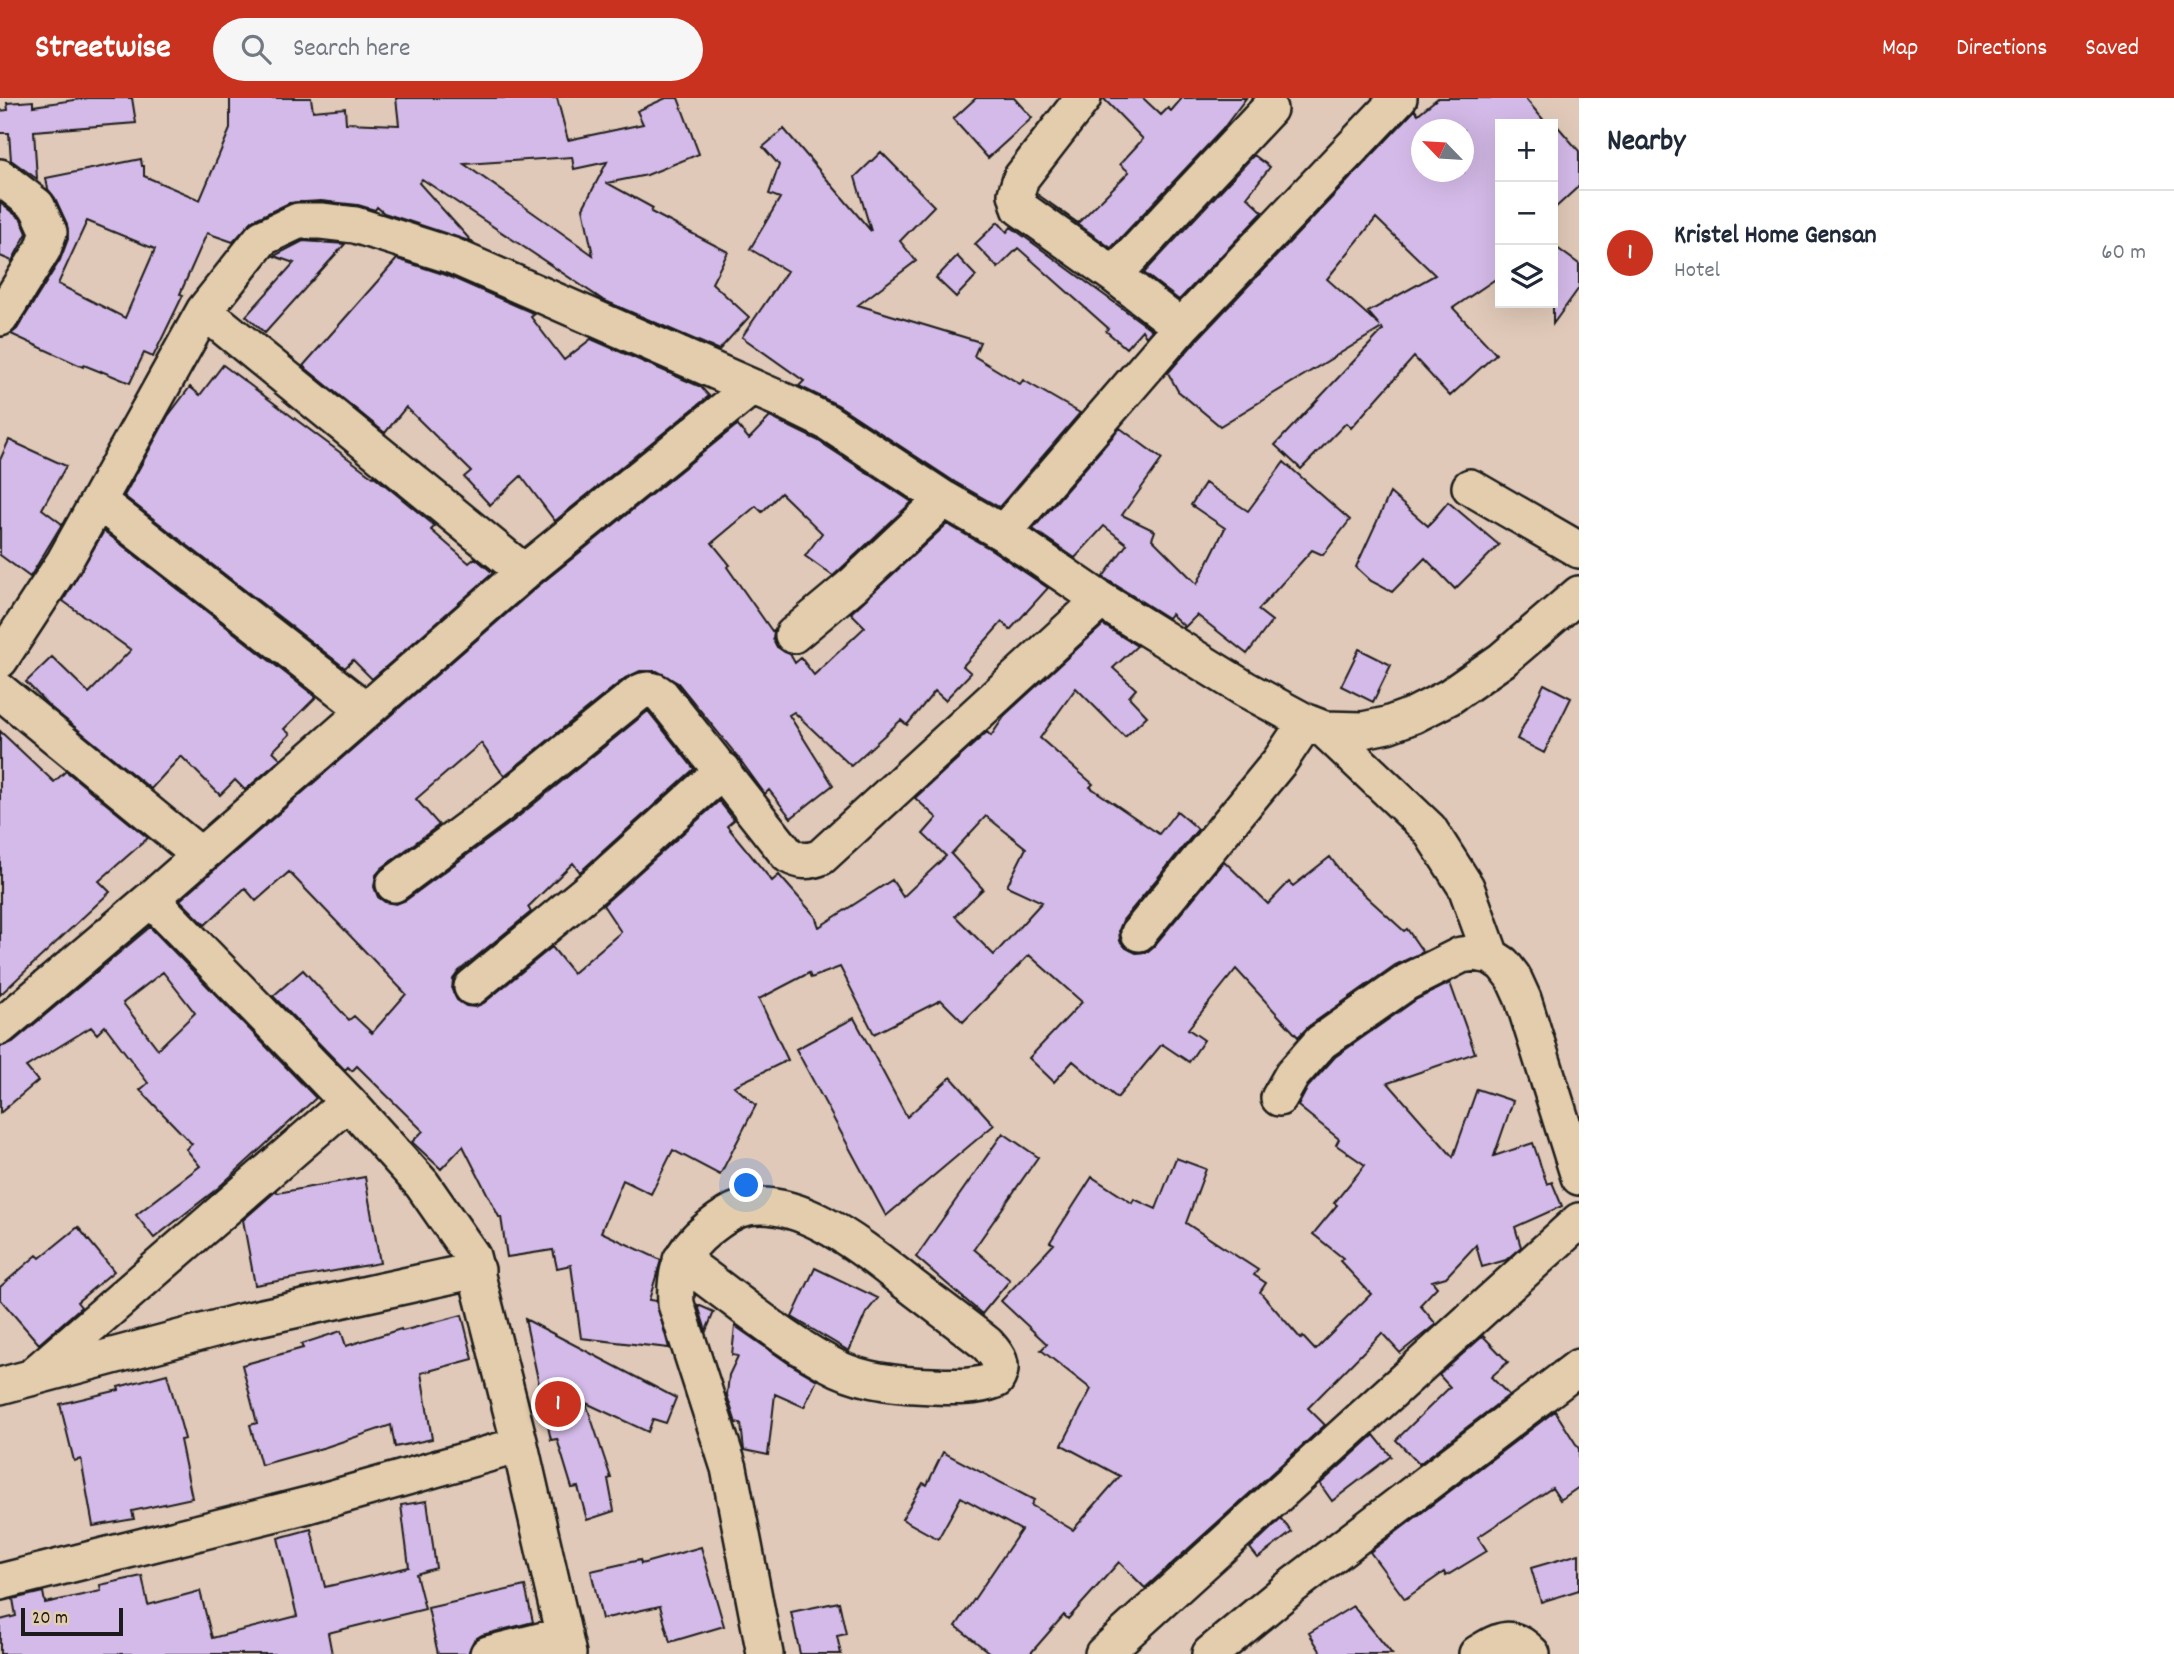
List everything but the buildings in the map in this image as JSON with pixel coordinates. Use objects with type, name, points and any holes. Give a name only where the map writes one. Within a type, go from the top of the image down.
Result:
[{"type":"street","points":[[1083,98],[1021,178],[1016,194],[1020,208],[1181,327]]},
{"type":"street","points":[[1003,533],[1181,327],[1399,98]]},
{"type":"street","points":[[1114,275],[1269,109]]},
{"type":"street","points":[[0,177],[37,206],[49,232],[43,249],[0,318]]},
{"type":"street","points":[[0,660],[64,562],[204,311],[262,238],[298,221],[355,225],[453,256],[827,422],[944,499],[1003,533],[1101,600],[1245,689],[1315,726],[1429,829],[1466,887],[1491,956]]},
{"type":"street","points":[[204,311],[524,572]]},
{"type":"street","points":[[0,1027],[151,899],[524,572],[752,387]]},
{"type":"street","points":[[1470,487],[1579,550]]},
{"type":"street","points":[[793,635],[854,584],[944,499]]},
{"type":"street","points":[[98,501],[366,710]]},
{"type":"street","points":[[1139,933],[1280,761],[1315,726],[1363,730],[1387,725],[1450,697],[1502,660],[1579,594]]},
{"type":"street","points":[[394,884],[500,805],[642,691],[652,690],[662,696],[723,770],[788,855],[808,862],[821,857],[1101,600]]},
{"type":"street","points":[[0,691],[200,855]]},
{"type":"street","points":[[472,987],[599,882],[723,770]]},
{"type":"street","points":[[151,899],[348,1102],[422,1184],[472,1256],[520,1445],[566,1644],[488,1654]]},
{"type":"street","points":[[1279,1098],[1292,1075],[1321,1042],[1407,982],[1461,955],[1476,953],[1491,956],[1503,964],[1523,999],[1579,1177]]},
{"type":"street","points":[[15,1382],[348,1102]]},
{"type":"street","points":[[681,1260],[810,1352],[839,1369],[870,1379],[916,1386],[955,1387],[976,1386],[996,1380],[1001,1364],[987,1344],[850,1239],[817,1220],[785,1210],[759,1207],[739,1209],[721,1219],[696,1240],[681,1260],[675,1283],[676,1304],[729,1468],[765,1654]]},
{"type":"street","points":[[1103,1654],[1579,1221]]},
{"type":"street","points":[[15,1382],[244,1321],[477,1270]]},
{"type":"street","points":[[1210,1654],[1291,1587],[1579,1367]]},
{"type":"street","points":[[0,1582],[309,1505],[520,1445]]},
{"type":"street","points":[[1477,1654],[1508,1639],[1524,1646],[1532,1654]]},
{"type":"place","name":"Kristel Home Gensan","points":[[558,1404]]}]
